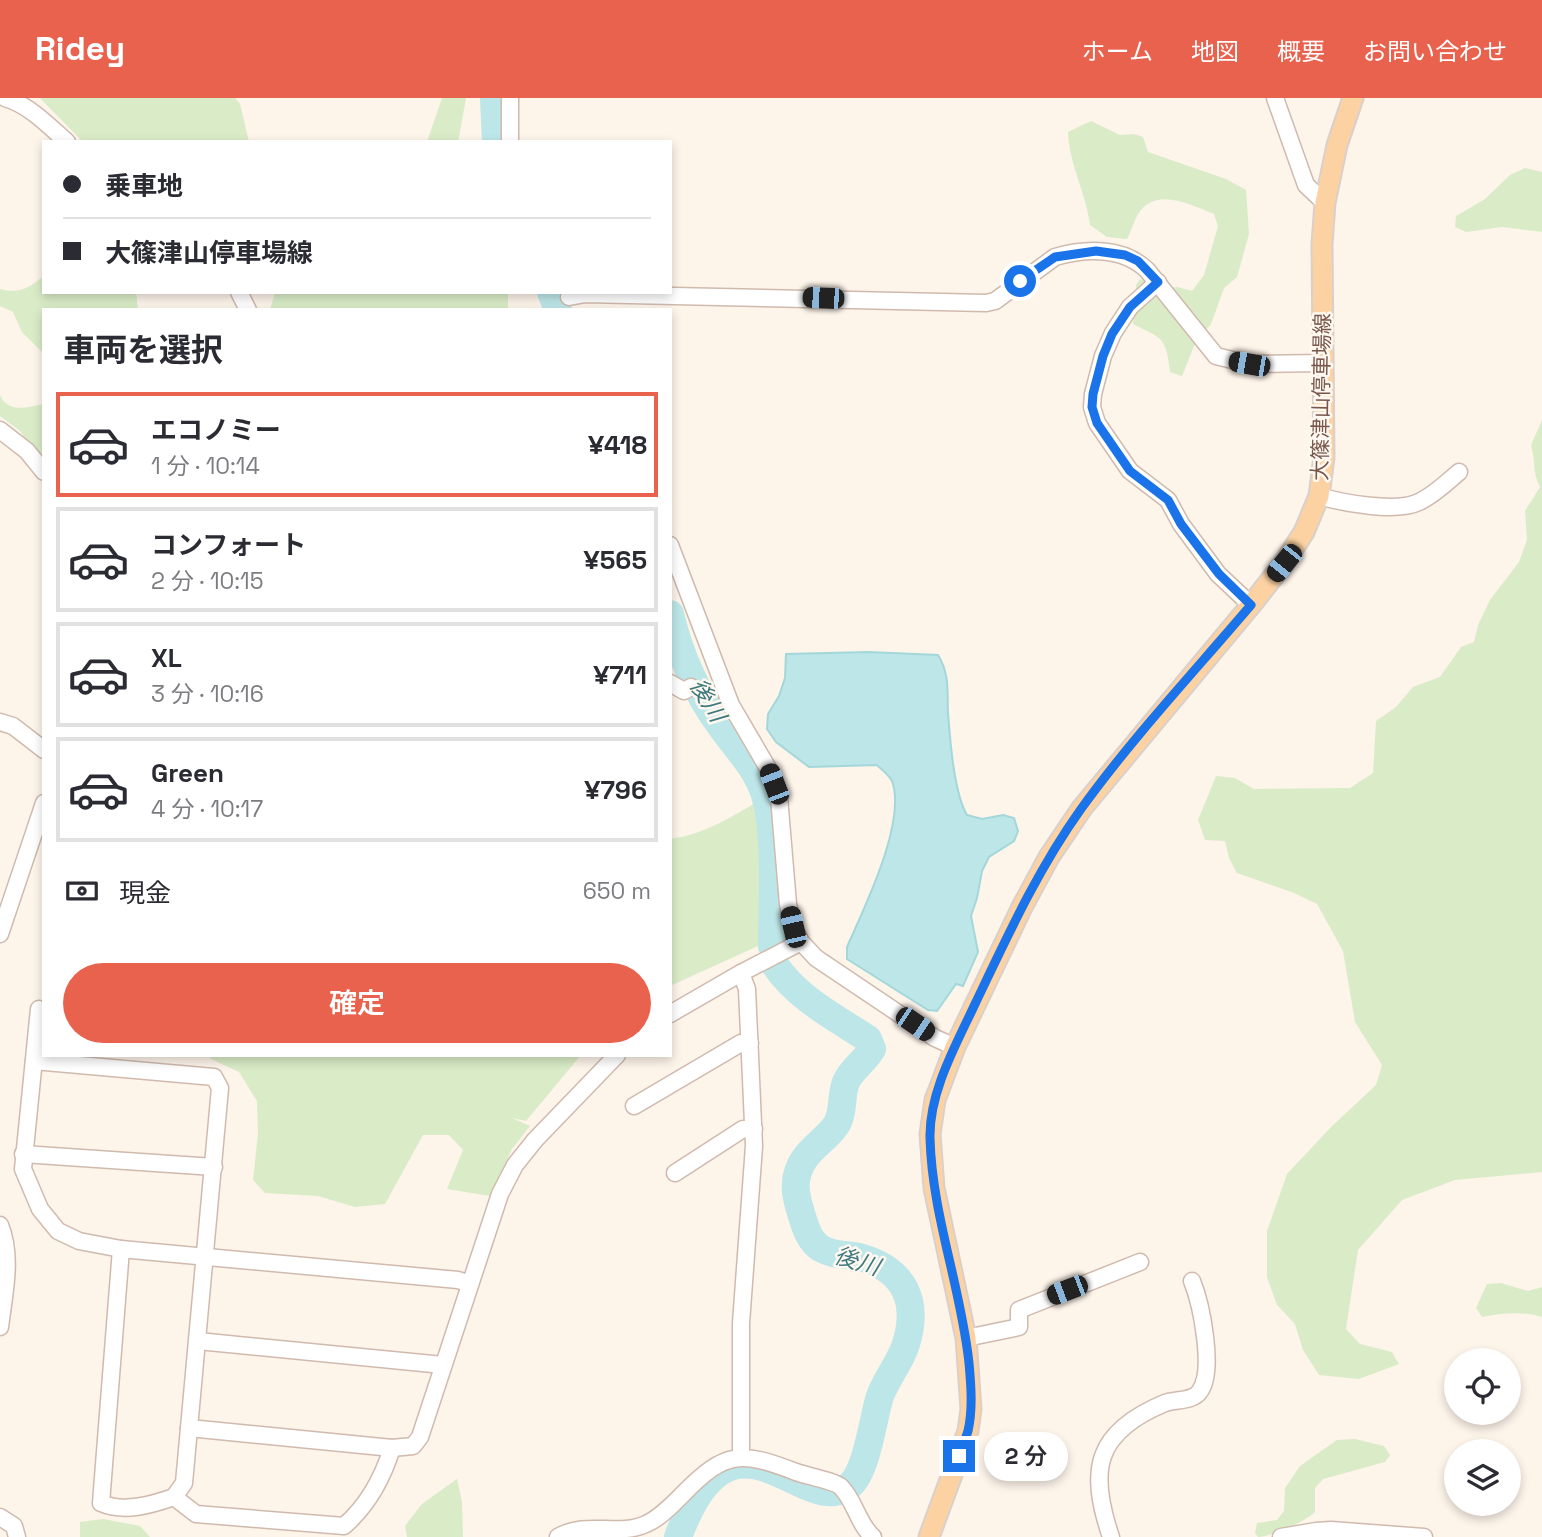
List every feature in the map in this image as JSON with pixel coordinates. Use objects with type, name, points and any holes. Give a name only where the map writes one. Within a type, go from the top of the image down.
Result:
[{"type":"main road","name":"大篠津山停車場線","points":[[929,1537],[968,1431],[971,1396],[966,1338],[934,1188],[930,1135],[935,1100],[955,1046],[1049,857],[1082,808],[1251,605],[1304,532],[1319,496],[1324,457],[1322,244],[1325,203],[1337,145],[1353,98]]},
{"type":"street","points":[[5,98],[37,115],[65,140]]},
{"type":"street","points":[[510,98],[510,140]]},
{"type":"street","points":[[1275,98],[1306,185],[1325,203]]},
{"type":"street","points":[[570,300],[585,294],[986,303],[995,301],[1055,257],[1096,251],[1125,255],[1138,261],[1158,282],[1216,356],[1249,364],[1323,363]]},
{"type":"street","points":[[1158,282],[1130,307],[1112,334],[1103,356],[1092,407],[1097,423],[1130,471],[1168,500],[1181,524],[1219,574],[1251,605]]},
{"type":"street","points":[[0,430],[27,451],[42,470]]},
{"type":"street","points":[[1319,496],[1384,506],[1404,506],[1417,503],[1438,491],[1459,472]]},
{"type":"street","points":[[672,550],[731,705],[769,770],[779,797],[788,904],[793,927],[801,942],[816,958],[935,1038],[955,1046]]},
{"type":"street","points":[[672,684],[684,691],[691,687]]},
{"type":"street","points":[[0,722],[13,726],[42,748]]},
{"type":"street","points":[[0,934],[42,809]]},
{"type":"street","points":[[672,1013],[801,942]]},
{"type":"street","points":[[741,973],[747,989],[754,1129],[741,1323],[741,1456]]},
{"type":"street","points":[[39,1009],[23,1169],[40,1209],[58,1231],[79,1241],[121,1249],[458,1280],[470,1284]]},
{"type":"street","points":[[634,1106],[741,1044],[750,1043]]},
{"type":"street","points":[[189,1428],[392,1448],[413,1446],[420,1437],[500,1194],[515,1165],[615,1057]]},
{"type":"street","points":[[34,1061],[214,1077],[220,1088],[184,1483],[174,1497],[125,1509],[112,1508],[101,1503],[121,1249]]},
{"type":"street","points":[[675,1173],[743,1129],[754,1129]]},
{"type":"street","points":[[23,1154],[214,1167]]},
{"type":"street","points":[[0,1225],[5,1237],[7,1261],[0,1327]]},
{"type":"street","points":[[966,1338],[1019,1327],[1019,1310],[1140,1262]]},
{"type":"street","points":[[1111,1537],[1098,1492],[1105,1450],[1116,1433],[1127,1423],[1166,1403],[1193,1397],[1200,1391],[1206,1370],[1206,1357],[1202,1315],[1192,1281]]},
{"type":"street","points":[[198,1341],[443,1365]]},
{"type":"street","points":[[174,1497],[197,1514],[344,1526],[355,1517],[373,1491],[386,1468],[392,1448]]},
{"type":"street","points":[[558,1537],[581,1528],[632,1529],[647,1524],[676,1501],[701,1475],[721,1462],[741,1456],[767,1461],[843,1491],[873,1537]]},
{"type":"street","points":[[0,1517],[14,1526],[18,1537]]},
{"type":"street","points":[[1281,1537],[1331,1530],[1424,1537]]},
{"type":"green space","points":[[40,98],[235,98],[240,104],[249,140],[81,140]]},
{"type":"green space","points":[[442,98],[466,98],[458,140],[428,140]]},
{"type":"green space","points":[[1091,121],[1120,135],[1134,134],[1143,137],[1148,152],[1226,179],[1246,190],[1249,234],[1237,277],[1224,288],[1211,324],[1194,346],[1182,376],[1170,372],[1167,352],[1161,341],[1133,324],[1136,285],[1140,279],[1156,289],[1177,287],[1192,291],[1204,275],[1218,226],[1214,214],[1185,203],[1164,199],[1145,206],[1138,214],[1127,239],[1107,237],[1090,225],[1071,156],[1068,132]]},
{"type":"green space","points":[[1525,168],[1542,172],[1542,232],[1502,227],[1466,232],[1455,227],[1456,216],[1485,199],[1510,175]]},
{"type":"green space","points":[[42,277],[42,294],[136,294],[138,308],[42,308],[42,352],[22,332],[13,312],[0,306],[0,289],[17,291]]},
{"type":"green space","points":[[274,294],[508,294],[508,308],[271,308]]},
{"type":"green space","points":[[0,395],[13,407],[42,404],[42,461],[20,431],[0,416]]},
{"type":"green space","points":[[1542,420],[1542,1172],[1455,1180],[1402,1200],[1358,1250],[1346,1329],[1360,1344],[1392,1352],[1399,1364],[1359,1379],[1319,1375],[1303,1350],[1295,1324],[1277,1305],[1267,1277],[1267,1231],[1287,1174],[1331,1127],[1376,1085],[1382,1065],[1355,1022],[1343,951],[1317,904],[1237,873],[1229,858],[1225,841],[1205,840],[1198,820],[1216,776],[1235,778],[1254,789],[1350,788],[1373,773],[1376,721],[1396,707],[1413,687],[1440,677],[1461,647],[1474,642],[1478,625],[1490,600],[1519,562],[1527,540],[1525,511],[1540,487],[1531,445]]},
{"type":"green space","points":[[755,803],[765,817],[766,929],[758,946],[672,985],[672,839],[704,830]]},
{"type":"green space","points":[[210,1057],[579,1057],[526,1121],[512,1118],[530,1126],[512,1149],[490,1196],[447,1189],[463,1150],[449,1135],[423,1135],[385,1204],[355,1207],[318,1196],[265,1193],[253,1180],[258,1134],[257,1101],[239,1072]]},
{"type":"green space","points":[[1501,1283],[1528,1291],[1542,1287],[1542,1317],[1512,1313],[1482,1317],[1476,1308],[1487,1284]]},
{"type":"green space","points":[[1355,1439],[1384,1446],[1390,1455],[1385,1462],[1323,1479],[1315,1488],[1315,1512],[1288,1528],[1258,1537],[1255,1533],[1257,1523],[1277,1520],[1284,1511],[1285,1488],[1300,1466],[1337,1440]]},
{"type":"green space","points":[[457,1479],[462,1502],[463,1537],[407,1537],[405,1526],[422,1504]]},
{"type":"green space","points":[[103,1519],[140,1526],[150,1537],[80,1537],[80,1522]]},
{"type":"water","points":[[869,652],[938,655],[946,676],[951,751],[956,780],[967,815],[982,819],[1003,815],[1014,818],[1018,831],[1014,841],[989,857],[982,871],[971,916],[978,952],[963,986],[956,984],[937,1011],[928,1010],[847,959],[847,947],[873,888],[889,841],[895,798],[891,779],[877,765],[809,767],[776,742],[767,729],[768,714],[779,696],[785,678],[786,654]]},
{"type":"waterway","name":"後川","points":[[494,98],[496,140]]},
{"type":"waterway","name":"後川","points":[[552,294],[557,308]]},
{"type":"waterway","name":"後川","points":[[672,621],[683,657],[696,686],[711,713],[750,765],[764,792],[771,826],[772,946]]},
{"type":"waterway","name":"後川","points":[[678,1537],[700,1493],[722,1471],[745,1464],[768,1469],[812,1488],[832,1492],[850,1485],[861,1468],[880,1396],[903,1351],[910,1329],[911,1315],[905,1290],[889,1271],[863,1258],[822,1249],[814,1242],[806,1228],[796,1193],[798,1172],[809,1153],[837,1123],[846,1082],[872,1049],[868,1039],[794,988],[775,965]]},
{"type":"route","points":[[959,1456],[968,1431],[971,1383],[966,1338],[934,1188],[930,1135],[935,1100],[955,1046],[1049,857],[1082,808],[1121,758],[1251,605],[1219,574],[1181,524],[1168,500],[1130,471],[1097,423],[1092,407],[1103,356],[1112,334],[1130,307],[1158,282],[1138,261],[1125,255],[1096,251],[1067,253],[1055,257],[1020,281]]}]
